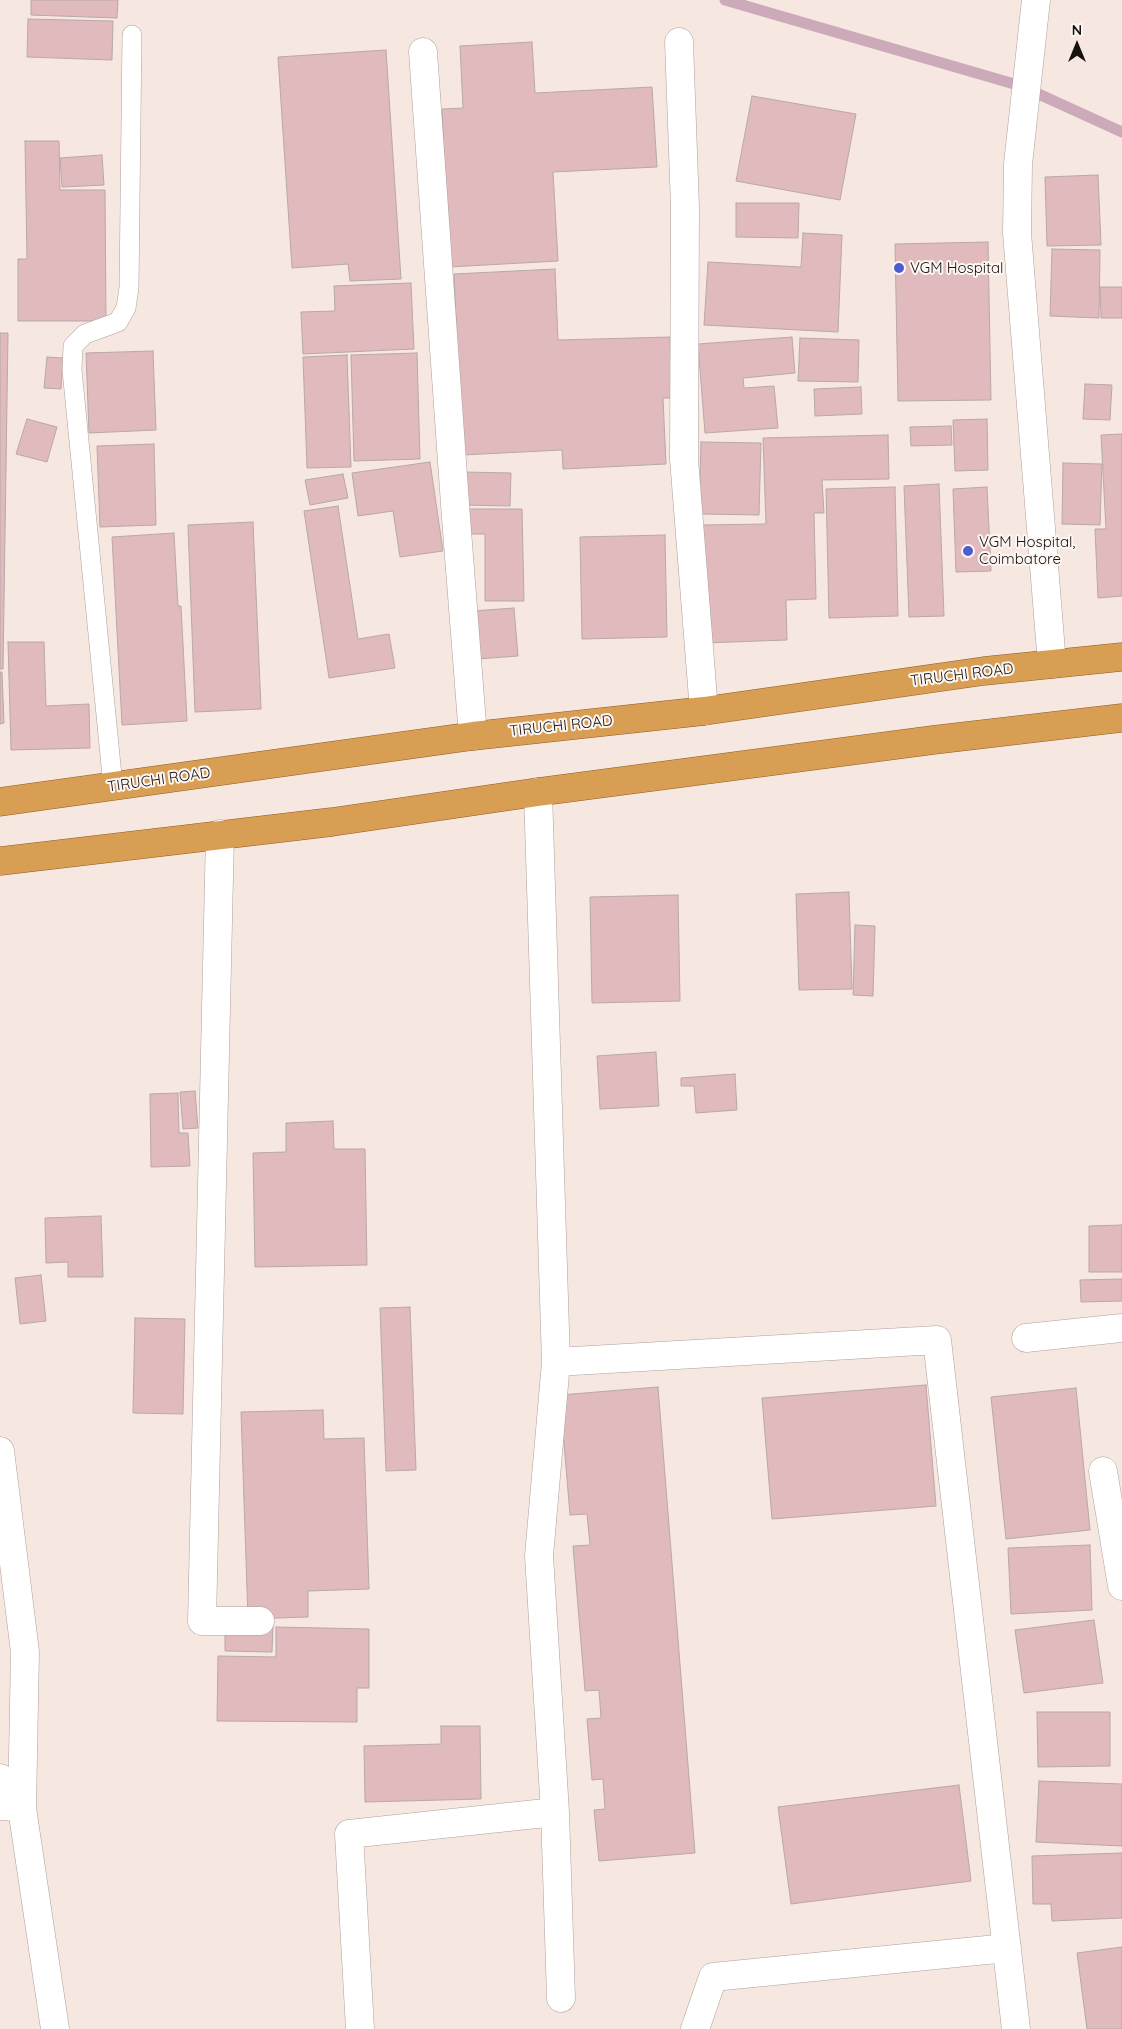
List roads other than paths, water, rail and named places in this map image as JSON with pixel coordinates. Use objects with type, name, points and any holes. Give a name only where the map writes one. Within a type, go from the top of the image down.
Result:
[{"type":"highway","name":"TIRUCHI ROAD","points":[[0,802],[473,736],[704,711],[984,671],[1122,657]]},
{"type":"highway","points":[[0,861],[332,822],[538,792],[933,740],[1122,718]]},
{"type":"street","points":[[1036,0],[1018,164],[1017,233],[1052,664]]},
{"type":"street","points":[[679,42],[685,207],[684,460],[704,711]]},
{"type":"street","points":[[423,52],[453,488],[473,736]]},
{"type":"street","points":[[538,792],[556,1362],[539,1556],[555,1812],[561,1998]]},
{"type":"street","points":[[220,834],[202,1621],[260,1621]]},
{"type":"street","points":[[1026,1338],[1122,1328]]},
{"type":"street","points":[[556,1362],[937,1340],[1016,2029]]},
{"type":"street","points":[[0,1451],[25,1652],[9,1807]]},
{"type":"street","points":[[1103,1471],[1122,1586]]},
{"type":"street","points":[[0,1778],[9,1807],[55,2029]]},
{"type":"street","points":[[360,2029],[349,1834],[555,1812]]},
{"type":"street","points":[[694,2029],[714,1977],[1007,1948]]},
{"type":"lane","points":[[113,786],[72,370],[73,346],[85,334],[118,322],[126,308],[129,278],[132,35]]},
{"type":"waterway","points":[[725,0],[1021,86],[1122,132]]},
{"type":"place","name":"VGM Hospital","points":[[899,268]]},
{"type":"place","name":"VGM Hospital, Coimbatore","points":[[968,551]]}]
